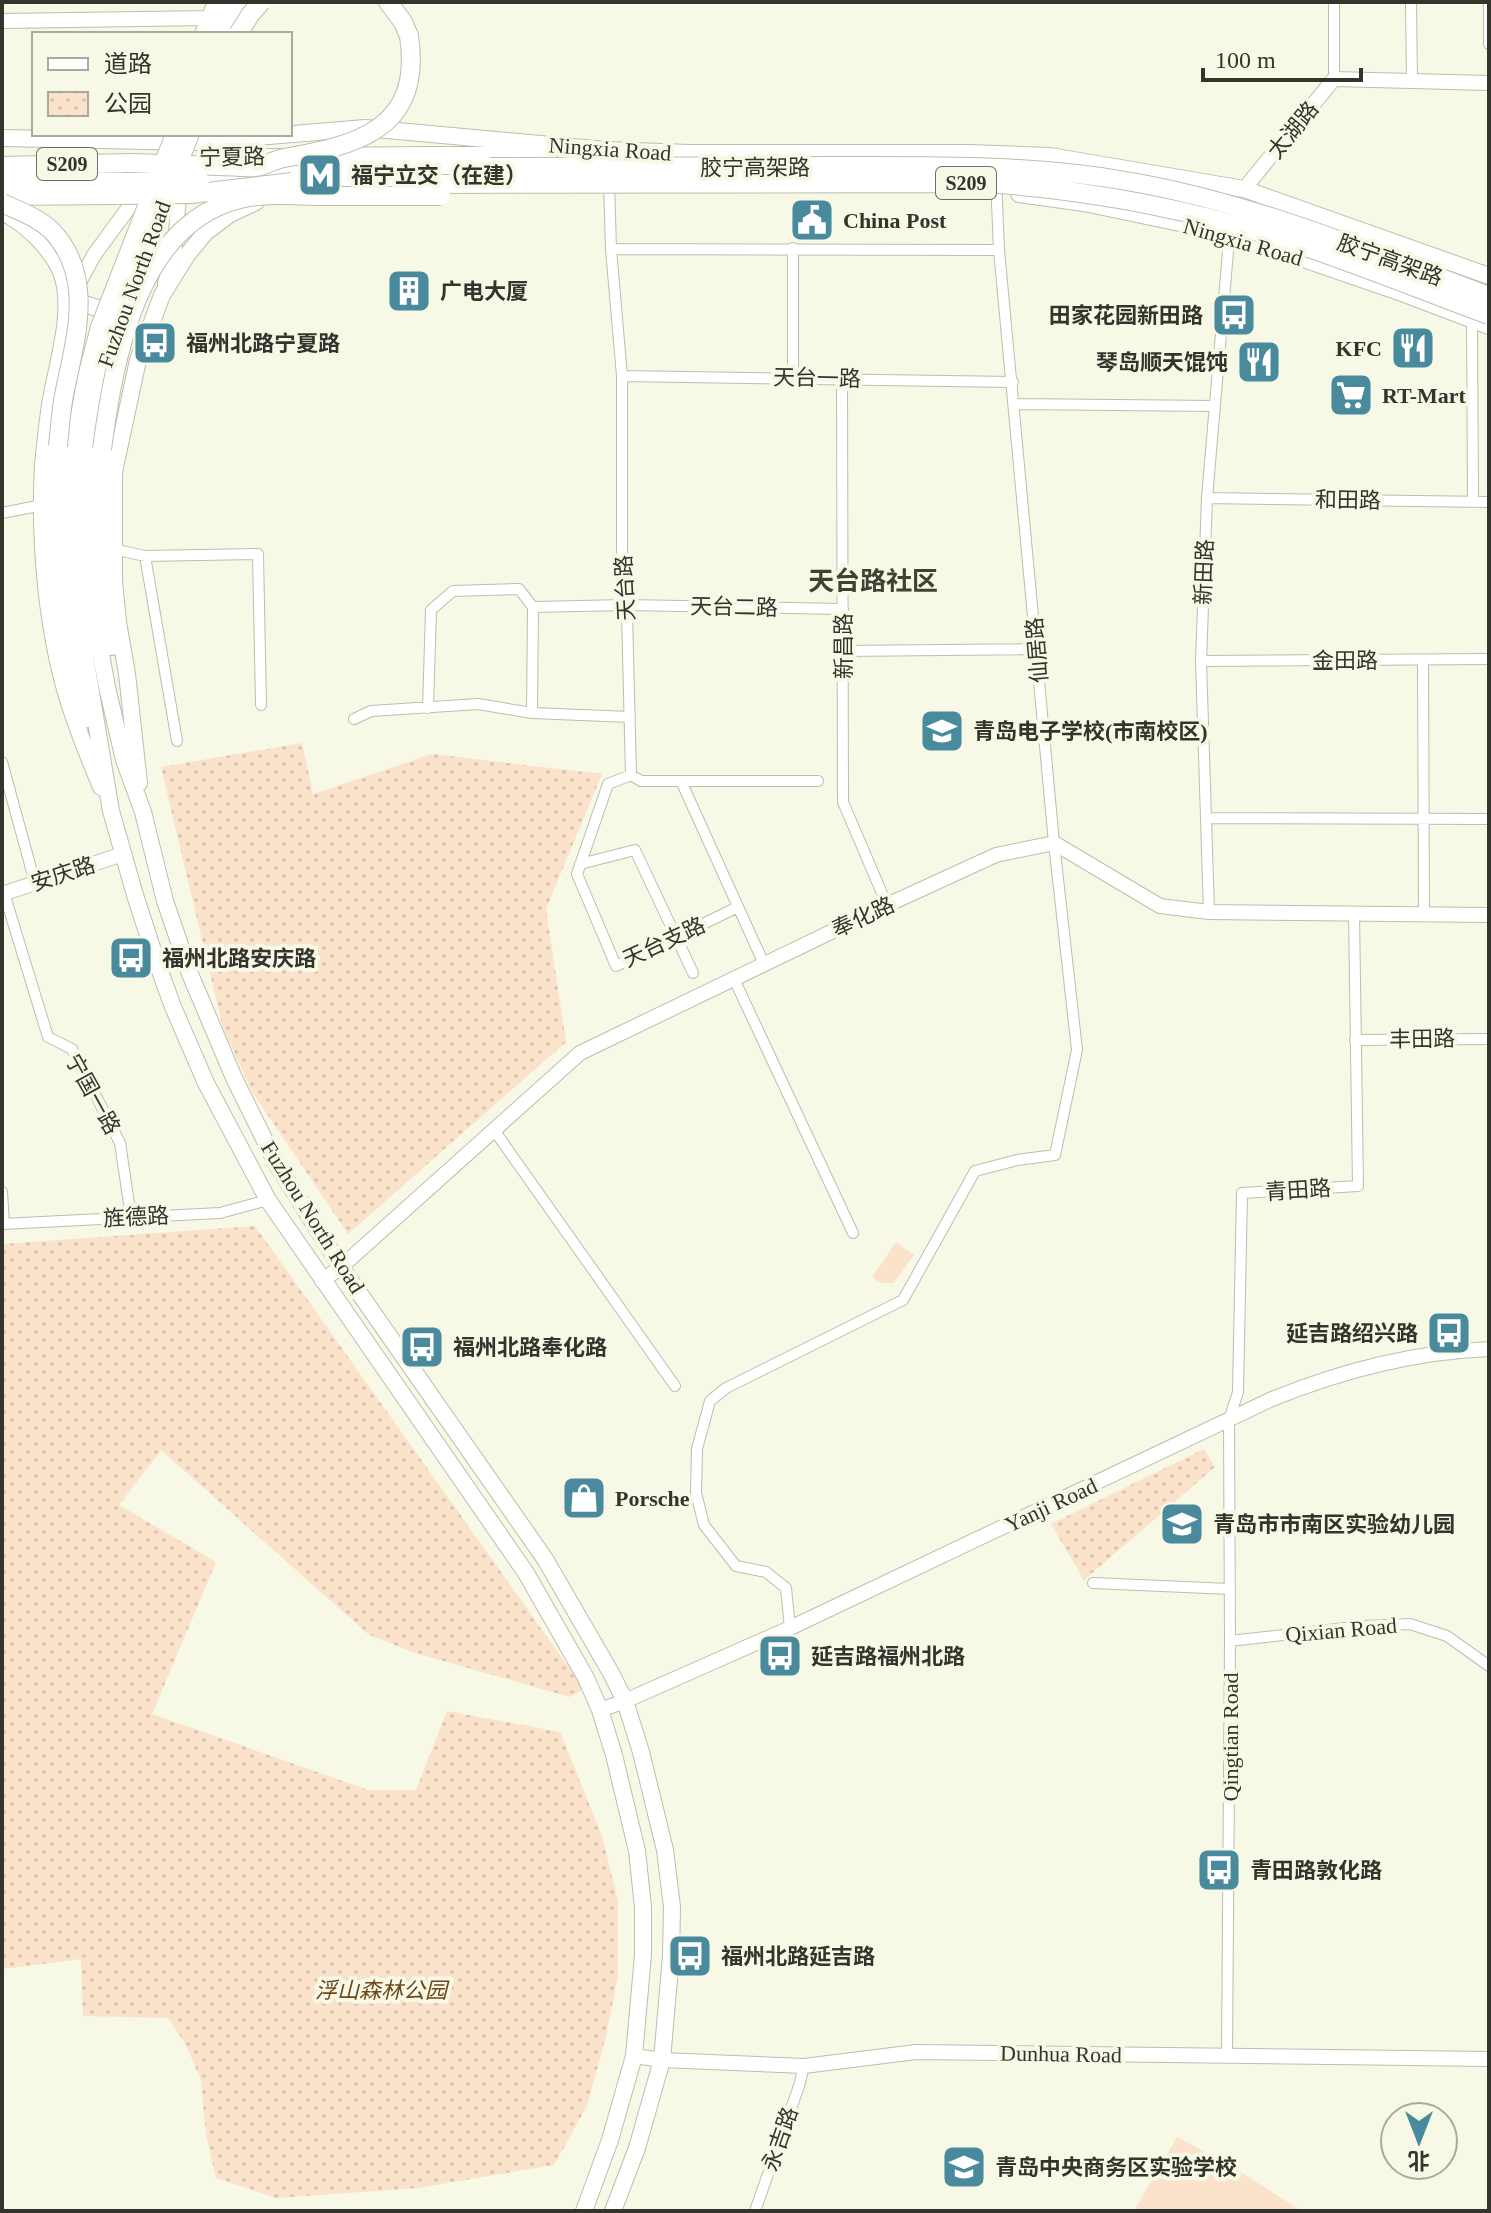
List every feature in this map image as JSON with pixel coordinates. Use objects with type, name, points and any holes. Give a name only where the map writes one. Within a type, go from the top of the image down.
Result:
[{"type":"highway","points":[[242,32],[260,2]]},
{"type":"highway","points":[[257,167],[360,139],[375,131],[396,112],[409,79],[411,51],[403,22],[388,2]]},
{"type":"highway","name":"胶宁高架路","points":[[2,166],[132,163],[257,167],[987,166],[1061,171],[1128,181],[1232,205],[1489,296]]},
{"type":"highway","name":"胶宁高架路","points":[[2,182],[987,183],[1092,194],[1176,210],[1264,234],[1481,318]]},
{"type":"highway","name":"胶宁高架路","points":[[2,196],[191,194],[292,182]]},
{"type":"highway","points":[[111,646],[101,575],[99,514],[108,403],[117,361],[137,298],[152,268],[180,231],[214,207],[271,195],[531,196],[629,183]]},
{"type":"highway","points":[[2,203],[31,216],[51,231],[70,258],[79,293],[79,328],[64,394],[55,490],[57,570],[71,655]]},
{"type":"main road","points":[[212,26],[215,2]]},
{"type":"main road","points":[[212,26],[229,2]]},
{"type":"main road","points":[[232,32],[244,2]]},
{"type":"main road","points":[[2,21],[212,26]]},
{"type":"main road","name":"太湖路","points":[[1244,189],[1334,79],[1489,83]]},
{"type":"main road","name":"Ningxia Road","points":[[292,133],[365,128],[606,150],[689,153],[1050,156],[1244,189],[1489,277]]},
{"type":"main road","points":[[143,812],[118,622],[113,549],[114,472],[138,360],[174,254],[170,179],[174,136]]},
{"type":"main road","name":"Ningxia Road","points":[[2,138],[158,137],[194,142],[247,136]]},
{"type":"main road","points":[[66,305],[94,255],[144,187],[158,137]]},
{"type":"main road","points":[[170,179],[194,142]]},
{"type":"main road","points":[[170,179],[194,142]]},
{"type":"main road","name":"宁夏路","points":[[2,159],[150,158],[194,142],[553,154],[606,150]]},
{"type":"main road","points":[[2,189],[144,187],[170,179],[316,188]]},
{"type":"main road","name":"Fuzhou North Road","points":[[170,179],[86,376],[76,431],[71,489],[76,603],[111,811],[173,1007],[213,1096],[268,1200],[526,1573],[586,1678],[600,1710],[637,1851],[643,1907],[643,1955],[634,2056],[610,2140],[584,2211]]},
{"type":"main road","points":[[162,295],[205,233],[230,214],[249,204],[316,188]]},
{"type":"main road","name":"Ningxia Road","points":[[316,188],[996,191],[1084,203],[1228,233],[1481,318],[1489,326]]},
{"type":"main road","points":[[2,212],[15,218],[39,239],[61,273],[66,305],[43,465],[44,558],[51,618],[67,697],[111,811]]},
{"type":"main road","points":[[66,305],[70,302],[84,304],[140,321],[145,332],[142,349]]},
{"type":"main road","name":"Fuzhou North Road","points":[[106,328],[89,435],[85,488],[86,555],[91,600],[124,760],[143,812],[165,901],[190,974],[234,1078],[276,1163],[341,1267],[545,1559],[625,1701],[641,1752],[665,1850],[672,1907],[671,1956],[662,2060],[637,2148],[613,2211]]},
{"type":"main road","points":[[111,646],[137,764]]},
{"type":"main road","points":[[71,655],[93,766]]},
{"type":"main road","points":[[1054,843],[1160,906],[1209,912],[1489,915]]},
{"type":"main road","name":"奉化路","points":[[322,1281],[580,1053],[996,855],[1054,843]]},
{"type":"main road","name":"安庆路","points":[[3,893],[123,854]]},
{"type":"main road","name":"Yanji Road","points":[[600,1710],[790,1628],[1272,1399],[1316,1381],[1410,1357],[1489,1349]]},
{"type":"main road","name":"Dunhua Road","points":[[634,2056],[804,2066],[916,2052],[1489,2059]]},
{"type":"street","points":[[1334,2],[1334,79]]},
{"type":"street","points":[[1411,2],[1412,82]]},
{"type":"street","points":[[1489,2],[1489,44]]},
{"type":"street","name":"天台路","points":[[606,150],[622,376],[622,549],[631,775]]},
{"type":"street","name":"仙居路","points":[[790,1628],[786,1588],[766,1572],[736,1566],[704,1525],[696,1493],[697,1449],[710,1401],[726,1388],[903,1300],[975,1171],[1017,1160],[1055,1155],[1077,1050],[1054,843],[999,250],[995,154]]},
{"type":"street","name":"新田路","points":[[1209,912],[1201,661],[1207,498],[1228,233],[1244,189]]},
{"type":"street","points":[[793,248],[793,377]]},
{"type":"street","points":[[611,249],[999,250]]},
{"type":"street","points":[[1473,501],[1481,318],[1489,277]]},
{"type":"street","name":"天台一路","points":[[622,376],[1013,382]]},
{"type":"street","name":"新昌路","points":[[842,378],[843,802],[887,905]]},
{"type":"street","points":[[1015,404],[1214,406]]},
{"type":"street","name":"和田路","points":[[1207,498],[1489,502]]},
{"type":"street","points":[[2,513],[43,505]]},
{"type":"street","points":[[113,549],[145,556],[258,554],[261,705]]},
{"type":"street","points":[[145,556],[177,741]]},
{"type":"street","points":[[428,708],[431,610],[453,591],[519,589],[533,607],[532,713]]},
{"type":"street","name":"天台二路","points":[[533,607],[626,605],[843,609]]},
{"type":"street","points":[[843,651],[1037,649]]},
{"type":"street","name":"金田路","points":[[1201,661],[1489,659]]},
{"type":"street","points":[[1423,660],[1424,914]]},
{"type":"street","points":[[354,719],[371,711],[478,704],[532,713],[630,717]]},
{"type":"street","points":[[2,762],[35,883]]},
{"type":"street","points":[[580,864],[608,784],[631,775],[641,781],[818,781]]},
{"type":"street","points":[[681,781],[764,964]]},
{"type":"street","points":[[1206,818],[1489,819]]},
{"type":"street","points":[[580,864],[635,850],[693,973]]},
{"type":"street","name":"天台支路","points":[[580,864],[577,874],[616,966],[738,907]]},
{"type":"street","name":"宁国一路","points":[[3,893],[48,1037],[72,1049],[120,1143],[131,1217]]},
{"type":"street","name":"青田路","points":[[1229,1420],[1238,1392],[1242,1193],[1358,1186],[1354,913]]},
{"type":"street","points":[[734,979],[853,1233]]},
{"type":"street","name":"丰田路","points":[[1355,1040],[1489,1039]]},
{"type":"street","points":[[494,1130],[675,1386]]},
{"type":"street","points":[[2,1192],[3,1224]]},
{"type":"street","name":"旌德路","points":[[3,1224],[220,1213],[268,1200]]},
{"type":"street","name":"Qingtian Road","points":[[1227,2055],[1229,1420]]},
{"type":"street","points":[[1093,1583],[1230,1589]]},
{"type":"street","name":"Qixian Road","points":[[1230,1641],[1363,1626],[1410,1624],[1447,1636],[1489,1666]]},
{"type":"street","name":"永吉路","points":[[755,2211],[804,2066]]},
{"type":"green space","points":[[302,743],[313,794],[432,754],[602,774],[546,909],[566,1042],[348,1234],[253,1093],[223,1028],[161,767]]},
{"type":"green space","name":"浮山森林公园","points":[[255,1226],[584,1689],[570,1697],[412,1652],[368,1634],[161,1450],[119,1505],[216,1562],[152,1714],[368,1790],[416,1790],[447,1711],[560,1732],[602,1836],[618,1901],[618,1975],[587,2106],[554,2165],[418,2188],[276,2198],[216,2178],[206,2135],[201,2080],[185,2043],[168,2018],[83,2016],[81,1959],[2,1969],[2,1244]]},
{"type":"green space","points":[[896,1242],[914,1255],[894,1283],[881,1283],[872,1277]]},
{"type":"green space","points":[[1204,1449],[1215,1467],[1084,1580],[1051,1524]]},
{"type":"green space","points":[[1177,2137],[1234,2168],[1302,2211],[1134,2211]]},
{"type":"place","name":"福宁立交（在建）","points":[[320,175]]},
{"type":"place","name":"China Post","points":[[812,220]]},
{"type":"place","name":"广电大厦","points":[[409,291]]},
{"type":"place","name":"田家花园新田路","points":[[1234,315]]},
{"type":"place","name":"福州北路宁夏路","points":[[155,343]]},
{"type":"place","name":"KFC","points":[[1413,348]]},
{"type":"place","name":"琴岛顺天馄饨","points":[[1259,362]]},
{"type":"place","name":"RT-Mart","points":[[1351,395]]},
{"type":"place","name":"青岛电子学校(市南校区)","points":[[942,731]]},
{"type":"place","name":"福州北路安庆路","points":[[131,958]]},
{"type":"place","name":"延吉路绍兴路","points":[[1449,1333]]},
{"type":"place","name":"福州北路奉化路","points":[[422,1347]]},
{"type":"place","name":"Porsche","points":[[584,1498]]},
{"type":"place","name":"青岛市市南区实验幼儿园","points":[[1182,1524]]},
{"type":"place","name":"延吉路福州北路","points":[[780,1656]]},
{"type":"place","name":"青田路敦化路","points":[[1219,1870]]},
{"type":"place","name":"福州北路延吉路","points":[[690,1956]]},
{"type":"place","name":"青岛中央商务区实验学校","points":[[964,2167]]},
{"type":"district","name":"天台路社区","points":[[873,581]]}]
